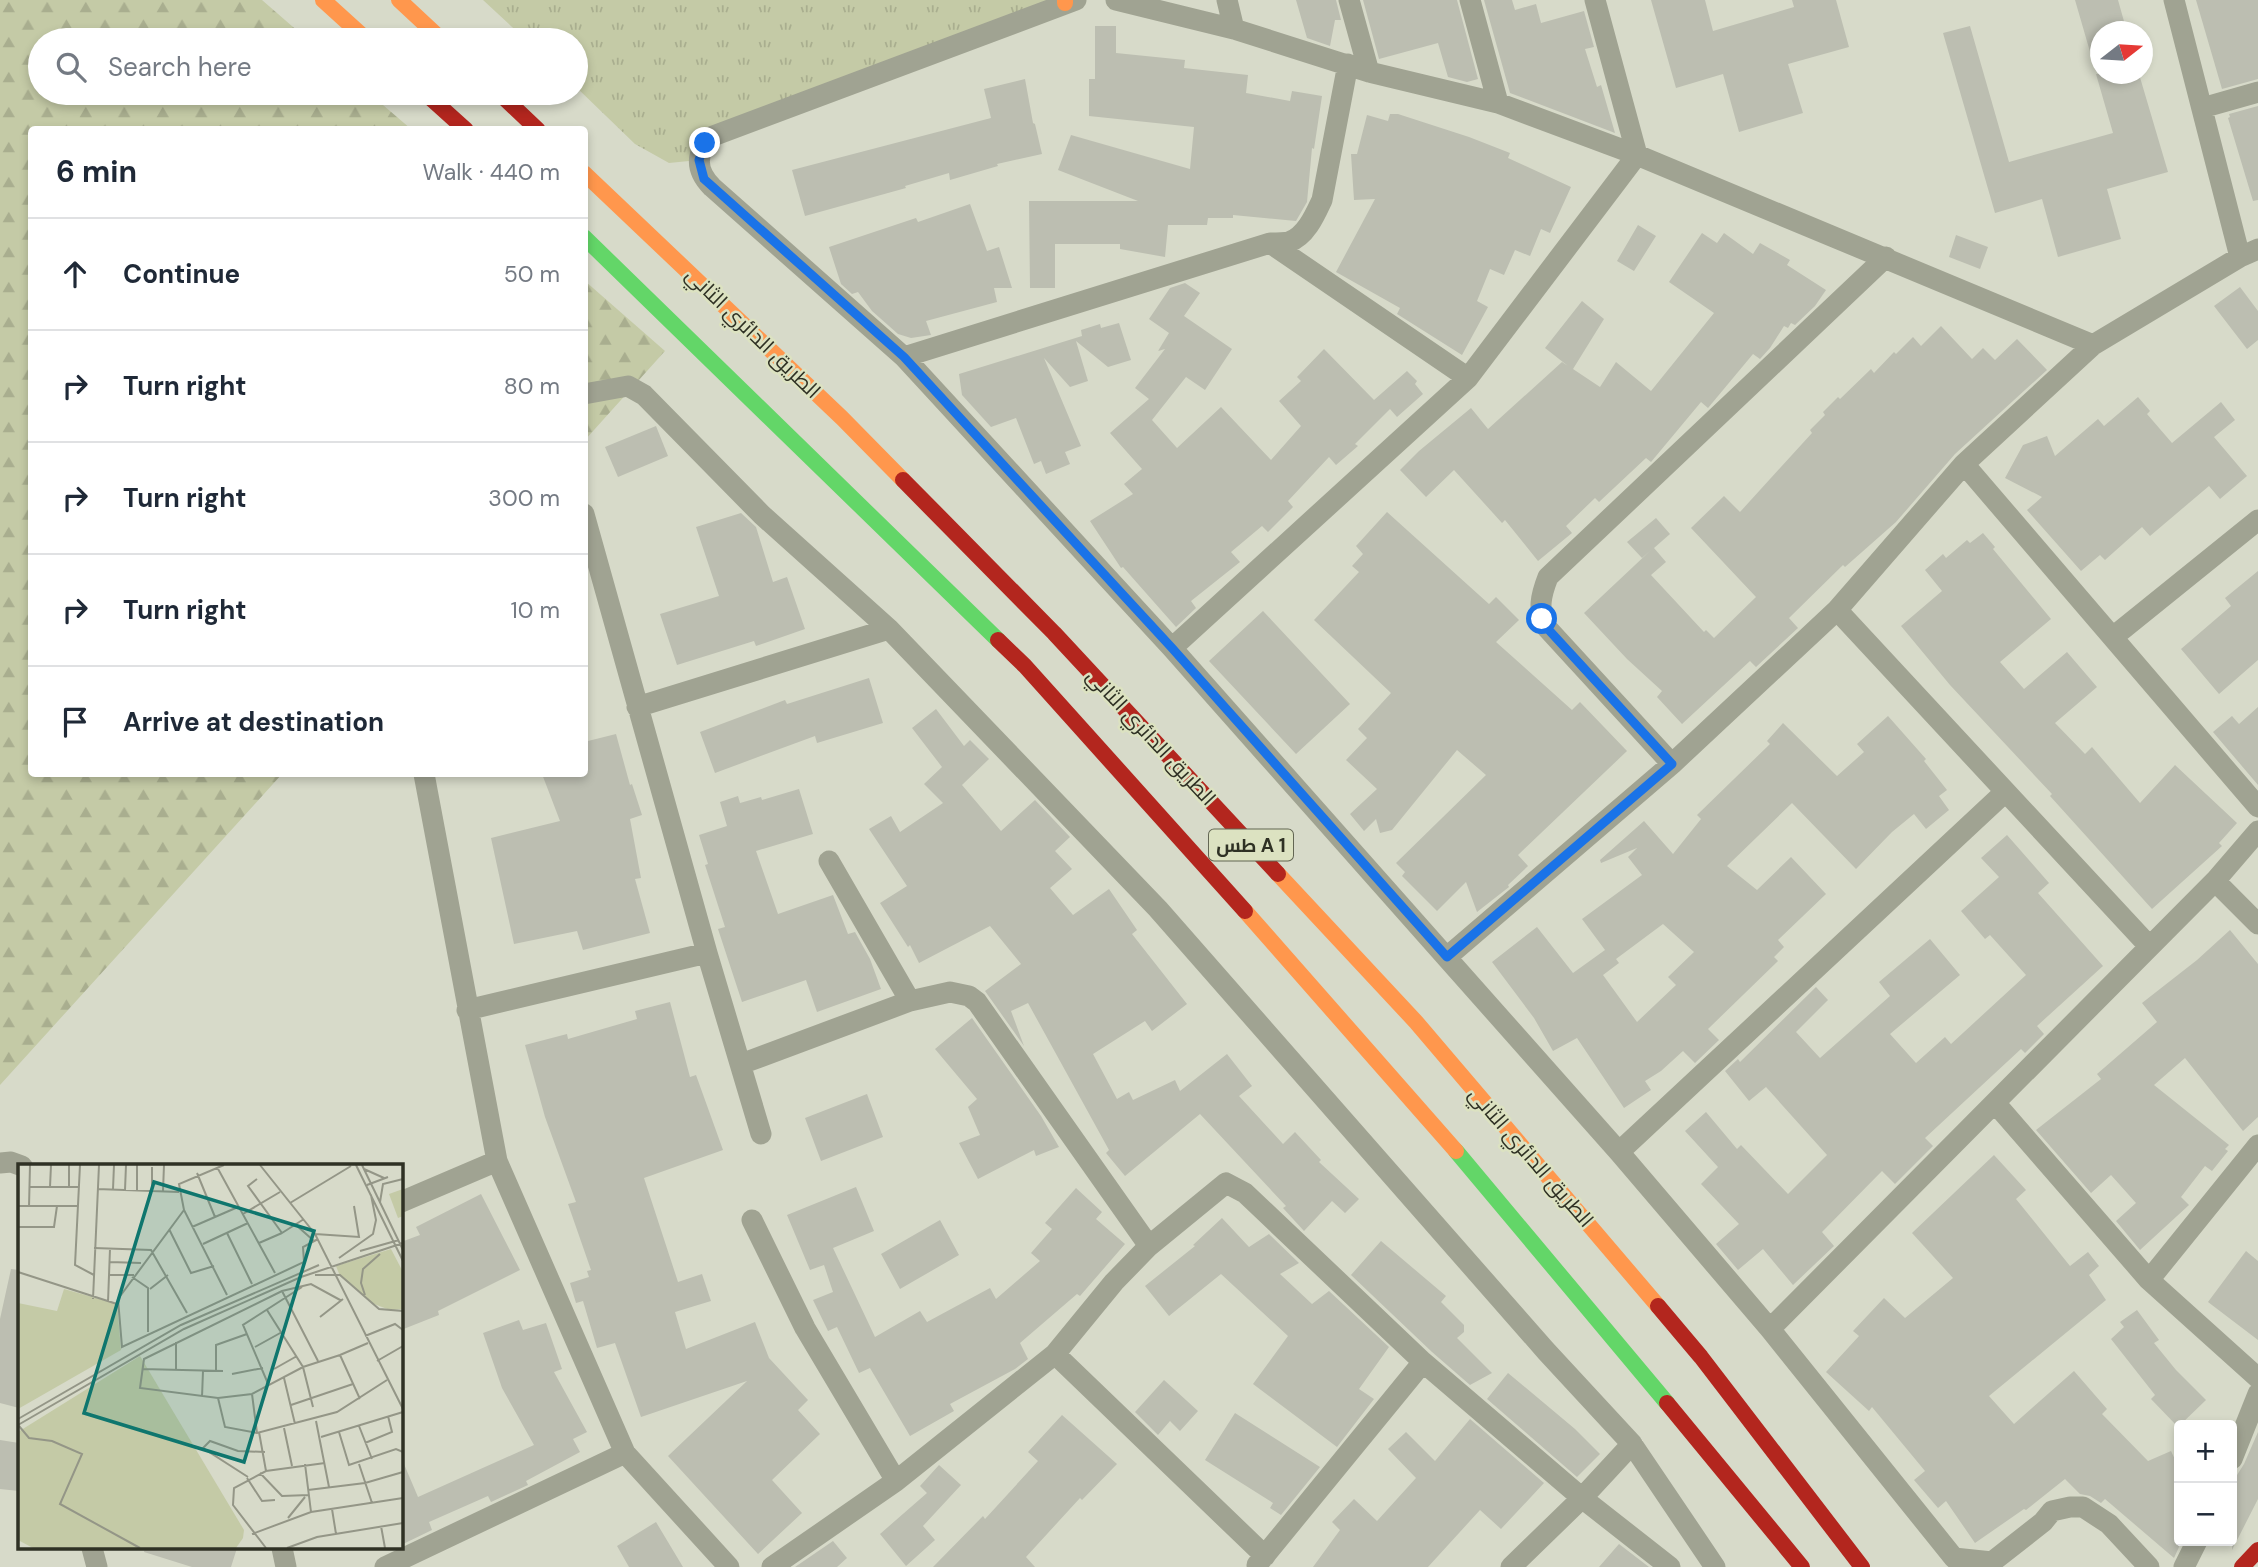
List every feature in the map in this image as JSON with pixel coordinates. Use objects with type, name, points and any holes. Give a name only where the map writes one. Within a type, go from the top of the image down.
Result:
[{"type":"main road","points":[[323,0],[354,28]]},
{"type":"main road","points":[[399,0],[429,28]]},
{"type":"main road","points":[[438,105],[462,126]]},
{"type":"main road","points":[[512,105],[534,126]]},
{"type":"main road","name":"الطريق الدائري الثاني","points":[[588,177],[842,418],[1054,633],[1416,1022],[1701,1357],[1862,1567]]},
{"type":"main road","name":"طس A 1","points":[[588,241],[1025,666],[1355,1034],[1522,1227],[1802,1567]]},
{"type":"main road","points":[[2242,1567],[2258,1549]]},
{"type":"street","points":[[1116,0],[1234,29],[1369,72],[1498,103],[1637,155],[2093,345]]},
{"type":"street","points":[[1227,0],[1234,29]]},
{"type":"street","points":[[1349,0],[1369,72]]},
{"type":"street","points":[[1469,0],[1498,103]]},
{"type":"street","points":[[1594,0],[1637,155]]},
{"type":"street","points":[[1447,957],[1672,764],[1837,610],[1964,464],[2093,345],[2249,253],[2202,108],[2175,0]]},
{"type":"street","points":[[1069,1],[713,136],[701,150],[700,171],[712,187],[904,357],[1172,648],[1619,1152],[1770,1329],[1954,1558],[1992,1562],[2043,1522],[2052,1511],[2083,1507],[2109,1524],[2149,1567]]},
{"type":"street","points":[[904,357],[1270,243],[1289,242],[1297,237],[1314,218],[1322,200],[1348,64]]},
{"type":"street","points":[[2202,108],[2258,92]]},
{"type":"street","points":[[1172,648],[1468,378],[1637,155]]},
{"type":"street","points":[[1270,243],[1468,378]]},
{"type":"street","points":[[1672,764],[1547,628],[1540,609],[1545,584],[1561,564],[1886,257]]},
{"type":"street","points":[[588,393],[628,386],[644,394],[762,514],[888,629],[1158,909],[1546,1351],[1632,1444],[1715,1567]]},
{"type":"street","points":[[1964,464],[2258,807]]},
{"type":"street","points":[[2113,637],[2258,520]]},
{"type":"street","points":[[588,528],[707,953],[761,1134]]},
{"type":"street","points":[[1837,610],[2004,793],[2149,946]]},
{"type":"street","points":[[637,706],[888,629]]},
{"type":"street","points":[[425,777],[497,1161],[625,1453],[729,1567]]},
{"type":"street","points":[[1619,1152],[2004,793]]},
{"type":"street","points":[[1770,1329],[2215,881],[2258,831]]},
{"type":"street","points":[[829,861],[910,1001]]},
{"type":"street","points":[[2215,881],[2258,924]]},
{"type":"street","points":[[467,1010],[707,953]]},
{"type":"street","points":[[741,1064],[910,1001],[950,992],[968,996],[977,1002],[1149,1246]]},
{"type":"street","points":[[1996,1104],[2149,1280],[2258,1378]]},
{"type":"street","points":[[2149,1280],[2258,1145]]},
{"type":"street","points":[[402,1202],[497,1161]]},
{"type":"street","points":[[0,1163],[18,1165]]},
{"type":"street","points":[[772,1567],[896,1481],[1055,1354],[1114,1282],[1149,1246],[1226,1183],[1245,1193],[1423,1362],[1582,1498],[1670,1567]]},
{"type":"street","points":[[752,1220],[805,1328],[896,1481]]},
{"type":"street","points":[[1055,1354],[1260,1562],[1423,1362]]},
{"type":"street","points":[[2237,1446],[2258,1394]]},
{"type":"street","points":[[1511,1567],[1582,1498],[1632,1444]]},
{"type":"street","points":[[385,1567],[625,1453]]},
{"type":"street","points":[[2183,1567],[2194,1546]]},
{"type":"street","points":[[93,1550],[97,1567]]},
{"type":"green space","points":[[0,0],[262,0],[294,28],[28,28],[28,105],[383,105],[408,126],[28,126],[28,777],[279,777],[0,1085]]},
{"type":"green space","points":[[483,0],[1065,0],[713,136],[699,160],[669,163],[635,144],[588,99],[588,28],[513,28]]},
{"type":"green space","points":[[588,284],[665,351],[588,437]]},
{"type":"building","points":[[1296,0],[1336,0],[1341,20],[1335,20],[1330,46],[1307,38]]},
{"type":"building","points":[[1363,0],[1457,0],[1478,79],[1467,82],[1448,77],[1438,43],[1379,59]]},
{"type":"building","points":[[1484,0],[1512,0],[1515,10],[1536,4],[1541,23],[1584,11],[1594,47],[1585,49],[1597,87],[1601,85],[1615,133],[1510,93]]},
{"type":"building","points":[[1651,0],[1705,0],[1713,31],[1794,7],[1792,0],[1836,0],[1849,47],[1788,64],[1803,113],[1739,132],[1723,74],[1676,88]]},
{"type":"building","points":[[2075,0],[2118,0],[2124,21],[2090,21],[2090,52]]},
{"type":"building","points":[[2196,0],[2258,0],[2258,79],[2222,89]]},
{"type":"building","points":[[1095,26],[1116,26],[1116,53],[1185,60],[1184,68],[1248,75],[1246,93],[1290,101],[1292,91],[1322,96],[1314,149],[1312,148],[1307,202],[1296,221],[1233,215],[1233,218],[1208,218],[1207,225],[1168,225],[1165,257],[1120,249],[1120,244],[1055,244],[1055,288],[1030,288],[1029,201],[1138,201],[1058,170],[1071,135],[1190,169],[1194,127],[1089,116],[1089,79],[1095,79]]},
{"type":"building","points":[[1970,26],[2009,162],[2113,133],[2099,84],[2142,84],[2168,172],[2107,189],[2121,239],[2058,257],[2042,199],[1995,213],[1943,33]]},
{"type":"building","points":[[1025,79],[1042,154],[997,164],[998,166],[950,180],[949,173],[805,216],[792,170],[991,118],[984,89]]},
{"type":"building","points":[[2258,106],[2258,200],[2253,201],[2228,118],[2229,114]]},
{"type":"building","points":[[1390,114],[1398,114],[1469,137],[1510,153],[1508,158],[1571,187],[1550,233],[1541,229],[1530,256],[1515,250],[1504,275],[1490,269],[1477,301],[1488,307],[1462,355],[1397,314],[1400,308],[1336,272],[1375,199],[1354,200],[1351,154],[1357,154],[1367,115],[1388,121]]},
{"type":"building","points":[[970,204],[987,251],[999,247],[1012,288],[994,288],[997,302],[926,321],[931,335],[911,338],[898,334],[872,311],[858,292],[852,294],[841,284],[829,247],[916,218],[918,222]]},
{"type":"building","points":[[1638,225],[1656,236],[1634,271],[1617,261]]},
{"type":"building","points":[[1702,233],[1717,243],[1724,233],[1753,254],[1760,243],[1790,260],[1787,265],[1826,290],[1815,306],[1795,325],[1791,323],[1788,328],[1784,326],[1760,359],[1753,354],[1708,408],[1701,402],[1651,462],[1646,458],[1599,502],[1595,498],[1566,526],[1572,533],[1538,561],[1505,520],[1502,523],[1454,470],[1426,497],[1400,470],[1471,408],[1488,429],[1562,362],[1568,366],[1545,348],[1582,301],[1604,319],[1573,369],[1600,387],[1616,362],[1651,391],[1714,313],[1669,282]]},
{"type":"building","points":[[1956,235],[1988,247],[1980,269],[1949,257]]},
{"type":"building","points":[[1185,283],[1200,293],[1184,316],[1232,349],[1205,390],[1186,377],[1152,420],[1177,448],[1221,407],[1271,460],[1301,426],[1279,401],[1301,381],[1297,377],[1324,349],[1374,400],[1407,371],[1417,381],[1415,384],[1423,394],[1397,417],[1390,409],[1355,444],[1358,446],[1336,465],[1329,457],[1288,501],[1293,507],[1268,532],[1262,526],[1231,552],[1240,562],[1191,601],[1196,608],[1176,627],[1123,567],[1121,568],[1090,521],[1133,494],[1124,484],[1142,469],[1110,433],[1149,399],[1135,388],[1165,349],[1158,351],[1169,333],[1149,319],[1170,288]]},
{"type":"building","points":[[2240,287],[2258,311],[2258,340],[2247,349],[2214,306]]},
{"type":"building","points":[[1119,323],[1131,360],[1108,367],[1076,341],[1088,381],[1070,387],[1044,358],[1081,446],[1065,452],[1070,464],[1046,474],[1041,461],[1034,464],[1016,418],[991,427],[962,395],[959,374],[1082,336],[1081,330],[1100,324],[1101,328]]},
{"type":"building","points":[[1941,326],[1972,359],[1983,348],[1995,360],[2017,339],[2047,370],[1955,454],[1896,522],[1845,567],[1843,565],[1789,618],[1798,628],[1756,667],[1750,661],[1682,724],[1657,697],[1662,691],[1627,659],[1584,613],[1651,550],[1642,558],[1627,542],[1656,518],[1670,534],[1654,548],[1666,562],[1651,575],[1704,632],[1706,630],[1714,638],[1756,597],[1691,528],[1724,496],[1740,512],[1812,433],[1810,430],[1825,415],[1823,412],[1838,397],[1840,399],[1871,369],[1874,373],[1913,337],[1921,346]]},
{"type":"building","points":[[2138,397],[2150,411],[2147,414],[2172,443],[2221,402],[2235,420],[2214,437],[2247,476],[2220,499],[2209,486],[2150,536],[2142,527],[2105,560],[2100,555],[2081,571],[2027,510],[2042,497],[2005,478],[2023,445],[2047,436],[2055,456],[2098,419],[2104,426]]},
{"type":"building","points":[[656,426],[668,456],[618,477],[605,447]]},
{"type":"building","points":[[1387,512],[1489,604],[1496,597],[1519,620],[1496,642],[1572,710],[1580,702],[1627,751],[1518,855],[1528,866],[1509,887],[1477,912],[1466,882],[1437,911],[1402,876],[1405,872],[1396,863],[1486,775],[1457,750],[1392,830],[1380,833],[1376,819],[1364,831],[1350,814],[1377,789],[1346,760],[1367,738],[1358,729],[1391,693],[1314,620],[1359,572],[1352,566],[1363,554],[1356,546]]},
{"type":"building","points":[[741,513],[756,527],[773,582],[787,577],[805,629],[756,646],[754,641],[677,665],[660,614],[719,596],[696,527]]},
{"type":"building","points":[[1983,533],[2051,619],[2000,662],[2024,689],[2067,652],[2097,687],[2055,723],[2085,754],[2092,747],[2140,803],[2175,765],[2237,823],[2219,843],[2222,846],[2152,909],[2050,796],[2052,794],[1950,685],[1901,626],[1942,591],[1925,570],[1943,554],[1946,558],[1967,540],[1970,543]]},
{"type":"building","points":[[2258,571],[2258,660],[2219,694],[2181,649],[2231,606],[2225,598]]},
{"type":"building","points":[[1263,611],[1350,704],[1296,754],[1209,661]]},
{"type":"building","points":[[869,678],[883,723],[817,743],[815,736],[715,773],[700,732],[785,700],[787,704]]},
{"type":"building","points":[[2258,707],[2258,785],[2213,732],[2232,716],[2239,724]]},
{"type":"building","points":[[936,709],[964,746],[970,740],[989,759],[962,785],[1001,831],[1035,800],[1070,837],[1055,851],[1072,869],[1050,888],[1073,915],[1109,889],[1137,930],[1132,934],[1187,1004],[1152,1031],[1145,1021],[1093,1054],[1117,1099],[1129,1092],[1133,1100],[1175,1080],[1180,1091],[1227,1054],[1252,1086],[1239,1096],[1283,1144],[1295,1132],[1321,1160],[1319,1162],[1359,1199],[1345,1213],[1332,1201],[1304,1231],[1283,1208],[1286,1206],[1200,1114],[1125,1176],[1106,1153],[1109,1150],[1028,1003],[1011,1011],[1024,1046],[985,991],[1021,964],[990,926],[919,963],[910,945],[908,947],[880,903],[907,886],[869,829],[891,816],[900,832],[943,803],[924,784],[942,767],[912,728]]},
{"type":"building","points":[[1888,716],[1926,759],[1924,761],[1947,790],[1939,796],[1949,810],[1926,829],[1914,814],[1856,869],[1792,803],[1727,866],[1757,890],[1791,857],[1826,894],[1778,940],[1784,947],[1774,957],[1778,961],[1708,1029],[1719,1040],[1695,1063],[1683,1051],[1645,1081],[1651,1090],[1624,1108],[1577,1038],[1553,1051],[1534,1018],[1492,962],[1537,927],[1573,973],[1605,950],[1582,919],[1642,875],[1628,857],[1637,848],[1601,863],[1600,860],[1644,821],[1673,854],[1701,819],[1697,815],[1770,744],[1767,741],[1783,723],[1837,776],[1864,752],[1857,744]],"holes":[[[1663,924],[1694,952],[1668,977],[1676,985],[1637,1022],[1603,975],[1619,963],[1616,959]]]},
{"type":"building","points":[[616,734],[630,785],[632,784],[642,815],[630,819],[641,878],[635,879],[650,933],[583,950],[577,931],[514,944],[491,838],[560,821],[543,777],[588,777],[588,741]]},
{"type":"building","points":[[799,789],[813,834],[756,851],[778,914],[833,895],[848,934],[855,932],[870,959],[881,989],[817,1012],[806,980],[742,1002],[718,929],[725,927],[705,865],[708,864],[699,835],[727,826],[720,802],[738,796],[740,803],[761,797],[762,800]]},
{"type":"building","points":[[2007,835],[2049,883],[2038,893],[2103,966],[2037,1026],[2044,1034],[2025,1053],[2021,1049],[1925,1138],[1933,1146],[1895,1184],[1882,1171],[1822,1232],[1834,1246],[1793,1285],[1763,1249],[1738,1270],[1716,1244],[1739,1224],[1701,1184],[1718,1167],[1685,1131],[1706,1112],[1737,1149],[1741,1145],[1788,1194],[1827,1155],[1766,1087],[1749,1101],[1725,1071],[1738,1059],[1740,1062],[1816,987],[1828,1000],[1796,1032],[1820,1058],[1890,996],[1879,982],[1930,939],[1960,975],[1890,1034],[1916,1063],[1945,1037],[1951,1044],[2026,975],[1990,935],[1985,939],[1961,911],[1999,877],[1981,858]]},
{"type":"building","points":[[2230,930],[2258,964],[2258,1117],[2243,1131],[2185,1058],[2154,1085],[2229,1145],[2225,1149],[2228,1151],[2212,1171],[2205,1166],[2181,1197],[2189,1205],[2140,1250],[2116,1221],[2136,1203],[2111,1175],[2091,1193],[2036,1130],[2101,1079],[2097,1074],[2157,1022],[2142,1003]]},
{"type":"building","points":[[670,1002],[690,1077],[696,1075],[723,1150],[644,1178],[678,1282],[702,1274],[711,1301],[675,1312],[686,1349],[755,1322],[769,1358],[808,1400],[798,1410],[820,1434],[772,1480],[802,1513],[758,1554],[668,1456],[747,1381],[641,1417],[615,1343],[597,1348],[583,1301],[576,1303],[570,1283],[589,1277],[587,1271],[591,1270],[568,1204],[576,1202],[545,1117],[525,1045],[567,1034],[568,1039],[637,1019],[635,1011]]},
{"type":"building","points":[[972,1018],[1041,1116],[1059,1147],[1036,1156],[1034,1150],[978,1179],[959,1143],[980,1135],[968,1107],[977,1099],[935,1049]]},
{"type":"building","points":[[867,1094],[883,1137],[821,1161],[805,1118]]},
{"type":"building","points":[[1994,1155],[2026,1190],[2016,1199],[2070,1266],[2088,1252],[2099,1266],[2089,1275],[2106,1300],[1989,1396],[2014,1424],[2074,1371],[2107,1409],[2102,1414],[2148,1461],[2171,1451],[2174,1457],[2174,1546],[2179,1546],[2174,1558],[2105,1499],[2101,1503],[2090,1496],[2080,1494],[2065,1479],[2026,1510],[1975,1543],[1946,1501],[1938,1508],[1914,1480],[1925,1471],[1872,1407],[1869,1411],[1826,1372],[1859,1336],[1853,1331],[1884,1298],[1905,1318],[1953,1278],[1912,1233]]},
{"type":"building","points":[[856,1187],[874,1231],[833,1248],[875,1337],[920,1311],[927,1322],[990,1288],[996,1299],[1040,1261],[1031,1253],[1052,1229],[1045,1223],[1076,1188],[1102,1212],[1096,1219],[1125,1244],[1080,1296],[1077,1294],[1020,1343],[1028,1359],[1015,1369],[950,1404],[954,1411],[910,1436],[870,1368],[859,1373],[837,1327],[828,1331],[813,1300],[833,1292],[824,1265],[810,1270],[787,1215]]},
{"type":"building","points":[[481,1194],[520,1270],[438,1311],[439,1315],[402,1330],[402,1242],[420,1235],[416,1227]]},
{"type":"building","points":[[1222,1218],[1249,1247],[1269,1234],[1299,1263],[1280,1274],[1312,1304],[1329,1291],[1389,1347],[1359,1389],[1374,1399],[1337,1447],[1253,1384],[1288,1336],[1221,1274],[1169,1316],[1145,1286],[1195,1246],[1193,1245]]},
{"type":"building","points":[[940,1220],[959,1255],[900,1289],[881,1254]]},
{"type":"building","points":[[1381,1241],[1446,1296],[1441,1302],[1464,1325],[1464,1332],[1457,1338],[1492,1373],[1470,1385],[1351,1275]]},
{"type":"building","points":[[2246,1251],[2258,1261],[2258,1340],[2208,1302]]},
{"type":"building","points":[[11,1269],[18,1270],[18,1408],[0,1403],[0,1319]]},
{"type":"building","points":[[2137,1310],[2159,1340],[2154,1343],[2206,1400],[2185,1420],[2174,1420],[2174,1423],[2151,1399],[2155,1395],[2111,1339],[2124,1327],[2120,1322]]},
{"type":"building","points":[[519,1320],[523,1330],[546,1323],[562,1369],[554,1372],[587,1432],[573,1439],[580,1452],[526,1481],[528,1485],[491,1502],[488,1496],[429,1522],[432,1530],[402,1545],[402,1459],[418,1497],[534,1445],[502,1388],[483,1333]]},
{"type":"building","points":[[1508,1373],[1575,1429],[1600,1454],[1577,1477],[1487,1399]]},
{"type":"building","points":[[1164,1380],[1198,1411],[1180,1431],[1170,1421],[1158,1435],[1135,1412]]},
{"type":"building","points":[[1235,1413],[1320,1467],[1281,1515],[1270,1508],[1273,1503],[1205,1460]]},
{"type":"building","points":[[1062,1415],[1117,1464],[1082,1500],[1080,1498],[1026,1557],[1035,1567],[933,1567],[983,1516],[985,1519],[1038,1461],[1028,1452]]},
{"type":"building","points":[[1470,1419],[1544,1483],[1501,1529],[1480,1510],[1428,1567],[1313,1567],[1340,1530],[1332,1522],[1354,1499],[1377,1521],[1416,1478],[1388,1449],[1406,1432],[1435,1461]]},
{"type":"building","points":[[2258,1432],[2258,1499],[2237,1540],[2237,1475]]},
{"type":"building","points":[[0,1440],[18,1443],[18,1491],[0,1489]]},
{"type":"building","points":[[939,1465],[961,1485],[923,1526],[935,1540],[906,1566],[880,1534],[927,1493],[920,1486]]},
{"type":"building","points":[[656,1522],[683,1567],[629,1567],[617,1546]]},
{"type":"building","points":[[833,1541],[847,1558],[837,1567],[795,1567]]},
{"type":"building","points":[[1619,1544],[1649,1567],[1599,1567]]},
{"type":"building","points":[[236,1550],[231,1567],[192,1567],[144,1552]]},
{"type":"traffic: fast","points":[[588,241],[998,640]]},
{"type":"traffic: fast","points":[[1456,1151],[1667,1403]]},
{"type":"traffic: slow","points":[[323,0],[354,28]]},
{"type":"traffic: slow","points":[[399,0],[429,28]]},
{"type":"traffic: slow","points":[[588,177],[842,418],[903,480]]},
{"type":"traffic: slow","points":[[1278,874],[1416,1022],[1658,1306]]},
{"type":"traffic: slow","points":[[1245,911],[1456,1151]]},
{"type":"traffic: jam","points":[[438,105],[462,126]]},
{"type":"traffic: jam","points":[[512,105],[534,126]]},
{"type":"traffic: jam","points":[[903,480],[1054,633],[1278,874]]},
{"type":"traffic: jam","points":[[998,640],[1025,666],[1245,911]]},
{"type":"traffic: jam","points":[[1658,1306],[1701,1357],[1862,1567]]},
{"type":"traffic: jam","points":[[1667,1403],[1802,1567]]},
{"type":"traffic: jam","points":[[2242,1567],[2258,1550]]},
{"type":"route","points":[[705,143],[699,160],[704,179],[904,357],[1172,648],[1447,957],[1672,764],[1547,628],[1542,619]]}]
